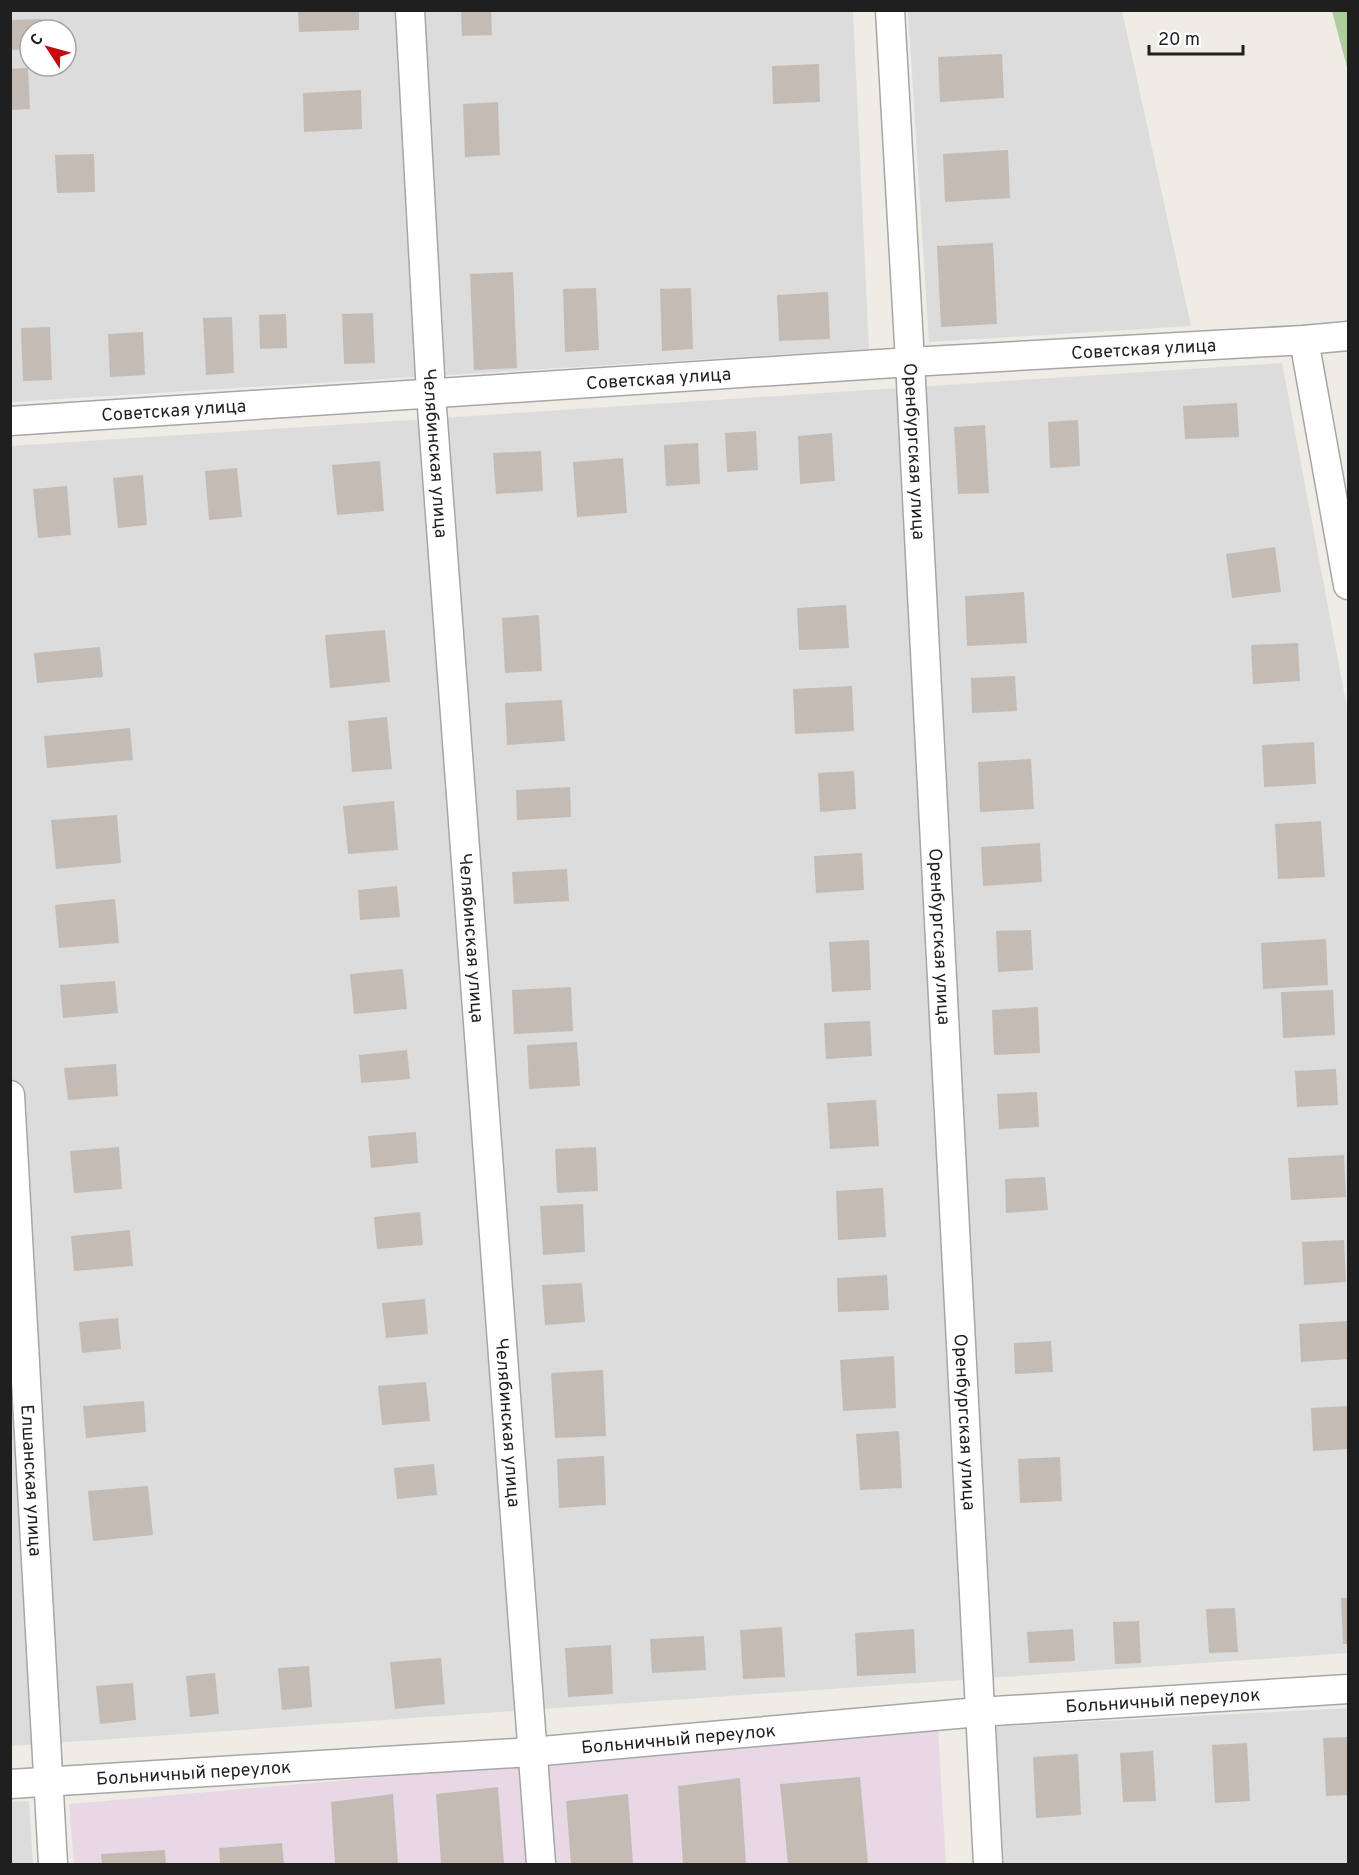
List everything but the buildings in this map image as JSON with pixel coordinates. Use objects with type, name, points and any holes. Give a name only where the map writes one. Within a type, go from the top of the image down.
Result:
[{"type":"street","name":"Челябинская улица","points":[[410,10],[431,394],[541,1864]]},
{"type":"street","name":"Оренбургская улица","points":[[890,10],[988,1864]]},
{"type":"street","name":"Советская улица","points":[[10,421],[910,362],[1348,336]]},
{"type":"street","points":[[1304,340],[1348,585]]},
{"type":"street","name":"Елшанская улица","points":[[10,1095],[53,1864]]},
{"type":"street","name":"Больничный переулок","points":[[10,1784],[531,1752],[979,1712],[1348,1689]]},
{"type":"shaded area","points":[[11,11],[853,11],[869,349],[11,402]]},
{"type":"shaded area","points":[[908,11],[1122,11],[1191,326],[929,342]]},
{"type":"shaded area","points":[[1282,363],[1348,713],[1348,1653],[11,1746],[11,446]]},
{"type":"shaded area","points":[[1348,1708],[1348,1864],[998,1864],[991,1727]]},
{"type":"shaded area","points":[[938,1729],[946,1864],[74,1864],[69,1804]]},
{"type":"shaded area","points":[[29,1801],[33,1864],[11,1864],[11,1802]]},
{"type":"green space","points":[[1332,11],[1348,11],[1348,71]]}]
